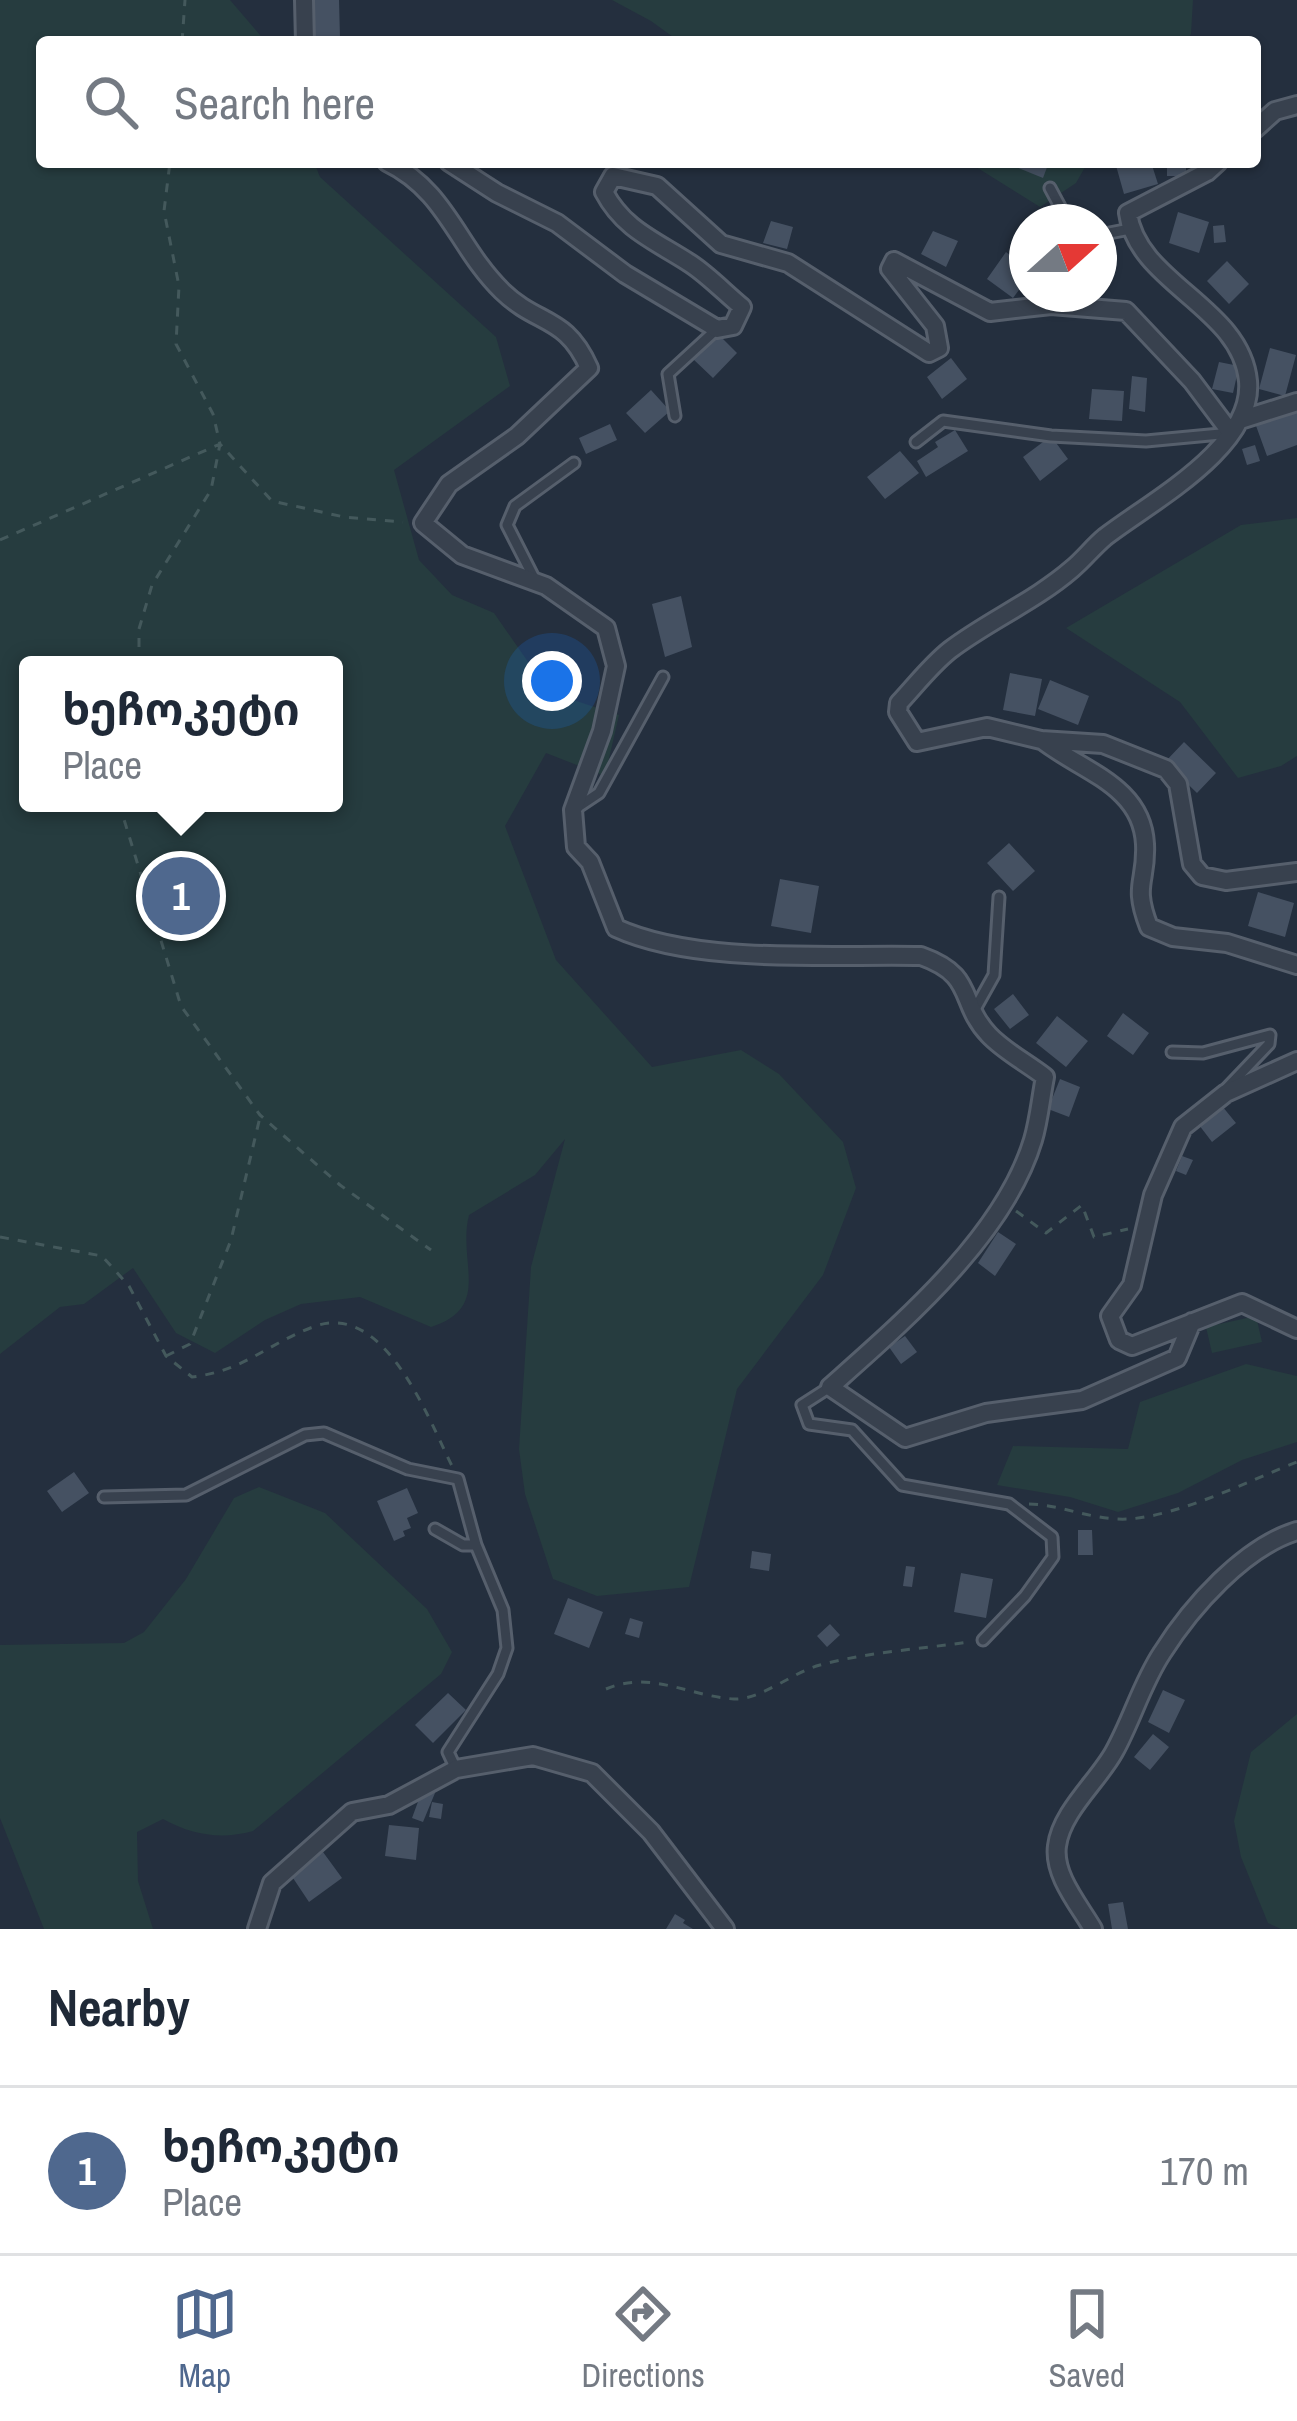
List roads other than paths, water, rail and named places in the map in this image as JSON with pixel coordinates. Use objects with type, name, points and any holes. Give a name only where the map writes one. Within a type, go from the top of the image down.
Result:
[{"type":"street","points":[[304,0],[305,36]]},
{"type":"street","points":[[1261,124],[1275,112],[1297,105]]},
{"type":"street","points":[[399,168],[414,175],[449,214],[472,260],[507,296],[576,338],[589,368],[517,436],[449,484],[423,524],[462,555],[537,583],[606,628],[616,666],[602,731],[573,810],[576,847],[590,862],[616,928],[646,942],[736,952],[921,956],[946,965],[962,982],[986,1033],[1045,1077],[1033,1141],[1005,1202],[962,1258],[830,1387],[905,1438],[986,1413],[1082,1400],[1177,1358],[1192,1322]]},
{"type":"street","points":[[458,168],[557,223],[625,274],[716,329],[733,326],[742,307],[692,265],[646,239],[616,214],[604,192],[613,176],[657,186],[721,244],[788,263],[928,353],[939,348],[935,326],[890,268],[894,261],[991,312],[1051,304],[1126,310],[1236,426]]},
{"type":"street","points":[[1211,168],[1128,213],[1130,229],[1142,248],[1222,328],[1240,358],[1248,382],[1236,426],[1199,468],[1100,541],[1071,570],[947,652],[899,703],[898,712],[917,742],[988,727],[1042,740],[1103,744],[1166,769],[1178,784],[1192,864],[1202,876],[1226,881],[1297,872]]},
{"type":"street","points":[[1236,426],[1297,402]]},
{"type":"street","points":[[1042,740],[1120,788],[1138,815],[1145,844],[1137,898],[1149,927],[1173,937],[1227,943],[1297,965]]},
{"type":"street","points":[[1297,1061],[1226,1093],[1183,1127],[1153,1195],[1132,1285],[1110,1316],[1119,1340],[1132,1346],[1242,1303],[1297,1329]]},
{"type":"street","points":[[1093,1929],[1059,1871],[1057,1846],[1066,1823],[1114,1754],[1162,1653],[1204,1600],[1250,1557],[1297,1531]]},
{"type":"street","points":[[257,1929],[272,1883],[352,1812],[389,1804],[456,1769],[533,1756],[592,1773],[651,1832],[724,1929]]},
{"type":"lane","points":[[1050,188],[1059,204]]},
{"type":"lane","points":[[1117,232],[1130,229]]},
{"type":"lane","points":[[675,416],[668,374],[716,329]]},
{"type":"lane","points":[[916,442],[943,421],[1051,436],[1146,442],[1236,426]]},
{"type":"lane","points":[[537,583],[507,525],[515,506],[574,463]]},
{"type":"lane","points":[[573,810],[599,793],[664,677]]},
{"type":"lane","points":[[975,1010],[994,974],[999,897]]},
{"type":"lane","points":[[1172,1052],[1202,1053],[1270,1035],[1269,1044],[1227,1086],[1226,1093]]},
{"type":"lane","points":[[830,1387],[802,1405],[809,1424],[851,1430],[902,1485],[1009,1504],[1052,1537],[1053,1557],[1025,1596],[982,1640]]},
{"type":"lane","points":[[104,1497],[186,1495],[305,1435],[324,1432],[408,1469],[458,1479],[476,1545],[503,1610],[507,1648],[498,1674],[448,1752],[456,1769]]},
{"type":"lane","points":[[435,1528],[463,1545],[476,1545]]},
{"type":"place","name":"ხეჩოკეტი","points":[[181,896]]}]
